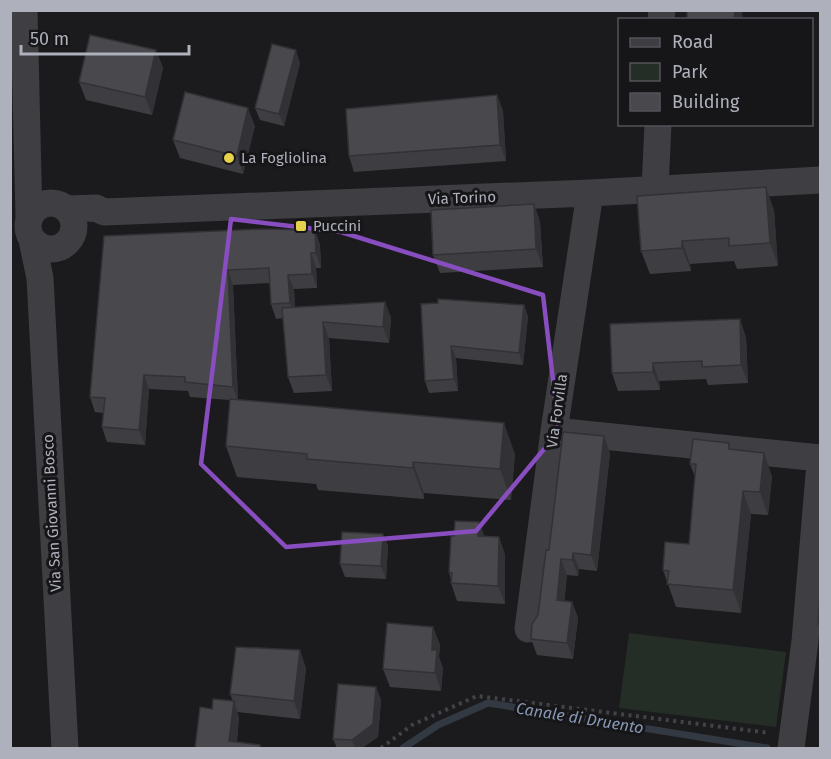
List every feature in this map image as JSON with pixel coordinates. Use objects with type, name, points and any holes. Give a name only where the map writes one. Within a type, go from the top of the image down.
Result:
[{"type":"street","points":[[24,10],[30,181],[36,218],[45,249],[66,242],[104,212]]},
{"type":"street","points":[[655,189],[658,126]]},
{"type":"street","name":"Via Torino","points":[[36,218],[96,208],[104,212],[590,193],[820,180]]},
{"type":"street","name":"Via Forvilla","points":[[528,629],[554,431],[590,193]]},
{"type":"street","points":[[36,218],[74,222],[66,242],[40,278]]},
{"type":"street","name":"Via San Giovanni Bosco","points":[[36,218],[64,748]]},
{"type":"street","points":[[554,431],[820,458]]},
{"type":"street","points":[[792,743],[805,641],[820,463]]},
{"type":"path","points":[[381,748],[412,725],[477,696],[792,743]]},
{"type":"highlighted area","points":[[231,219],[341,232],[543,295],[559,431],[476,531],[286,547],[201,464]]},
{"type":"green space","points":[[629,633],[786,652],[776,727],[619,708]]},
{"type":"building","points":[[687,10],[735,10],[734,18],[687,18]]},
{"type":"building","points":[[90,35],[156,50],[145,97],[79,82]]},
{"type":"building","points":[[272,44],[296,50],[279,114],[255,108]]},
{"type":"building","points":[[185,92],[248,108],[237,156],[173,140]]},
{"type":"building","points":[[497,95],[500,145],[349,156],[346,109]]},
{"type":"building","points":[[766,187],[770,243],[729,246],[729,238],[682,241],[682,248],[641,251],[637,196]]},
{"type":"building","points":[[534,204],[536,249],[433,255],[431,210]]},
{"type":"building","points":[[264,229],[315,230],[316,253],[311,253],[312,274],[288,275],[290,303],[271,304],[269,268],[228,270],[233,387],[185,382],[185,377],[144,375],[139,430],[102,427],[105,398],[90,397],[104,236]]},
{"type":"building","points":[[438,299],[524,305],[519,353],[451,346],[454,379],[425,381],[421,304],[438,303]]},
{"type":"building","points":[[385,302],[383,327],[323,322],[326,375],[288,377],[282,308]]},
{"type":"building","points":[[740,319],[741,365],[702,367],[702,361],[653,363],[653,372],[612,373],[610,324]]},
{"type":"building","points":[[230,399],[504,423],[500,469],[413,462],[413,468],[307,459],[307,454],[226,446]]},
{"type":"building","points":[[563,432],[604,436],[591,555],[573,553],[572,560],[561,559],[557,600],[572,602],[567,643],[531,639],[532,624],[538,615],[546,550],[549,550]]},
{"type":"building","points":[[693,439],[729,443],[729,449],[764,453],[760,492],[743,491],[733,590],[667,584],[669,571],[663,570],[665,542],[689,544],[696,464],[690,464]]},
{"type":"building","points":[[455,521],[479,522],[478,536],[499,537],[498,586],[451,583],[452,573],[449,572],[451,536],[454,536]]},
{"type":"building","points":[[342,532],[383,534],[381,566],[340,564]]},
{"type":"building","points":[[820,594],[820,624],[818,624]]},
{"type":"building","points":[[387,623],[433,627],[432,650],[437,650],[435,673],[383,669]]},
{"type":"building","points":[[236,647],[300,650],[294,701],[230,694]]},
{"type":"building","points":[[338,684],[376,687],[373,724],[352,740],[333,739]]},
{"type":"building","points":[[213,699],[234,701],[229,741],[260,745],[260,748],[195,748],[200,707],[212,709]]},
{"type":"waterway","name":"Canale di Druento","points":[[403,748],[438,725],[488,703],[767,748]]},
{"type":"place","name":"La Fogliolina","points":[[229,158]]},
{"type":"place","name":"Puccini","points":[[301,226]]}]
